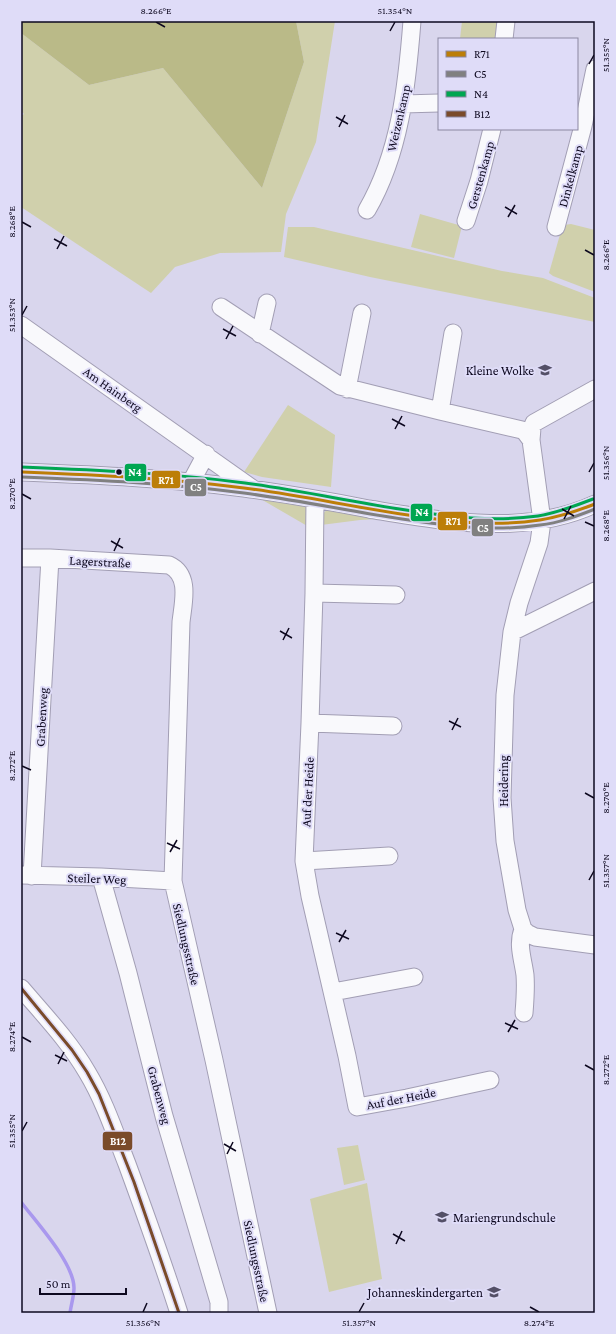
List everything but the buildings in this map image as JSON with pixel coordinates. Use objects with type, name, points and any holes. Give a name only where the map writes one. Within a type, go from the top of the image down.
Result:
[{"type":"street","name":"Weizenkamp","points":[[367,210],[377,192],[385,170],[403,104],[412,21]]},
{"type":"street","points":[[504,38],[506,21]]},
{"type":"street","name":"Dinkelkamp","points":[[556,227],[585,126],[595,69]]},
{"type":"street","points":[[403,104],[438,103]]},
{"type":"street","name":"Gerstenkamp","points":[[466,221],[479,182],[492,130]]},
{"type":"street","points":[[260,334],[267,303]]},
{"type":"street","points":[[221,308],[322,375],[347,389],[522,430],[526,432],[531,440]]},
{"type":"street","points":[[347,389],[362,313]]},
{"type":"street","name":"Am Hainberg","points":[[21,325],[255,490]]},
{"type":"street","points":[[440,411],[453,333]]},
{"type":"street","points":[[531,440],[534,423],[595,389]]},
{"type":"street","name":"Heidering","points":[[524,1013],[525,976],[520,945],[523,929],[517,910],[505,841],[502,798],[505,695],[512,632],[519,603],[539,543],[542,521],[531,440]]},
{"type":"street","points":[[191,482],[206,454]]},
{"type":"street","points":[[21,472],[191,482],[255,490],[404,515],[478,523],[510,524],[542,521],[573,513],[595,504]]},
{"type":"street","name":"Auf der Heide","points":[[315,500],[314,593],[304,862],[310,896],[333,992],[357,1106],[406,1098],[490,1080]]},
{"type":"street","name":"Lagerstraße","points":[[21,558],[50,558],[169,565],[177,571]]},
{"type":"street","name":"Grabenweg","points":[[26,876],[50,558]]},
{"type":"street","name":"Siedlungsstraße","points":[[177,571],[184,586],[181,622],[173,881],[214,1060],[268,1313]]},
{"type":"street","points":[[512,632],[595,591]]},
{"type":"street","points":[[314,593],[396,595]]},
{"type":"street","points":[[310,723],[393,726]]},
{"type":"street","points":[[304,862],[388,856]]},
{"type":"street","name":"Steiler Weg","points":[[26,876],[101,877],[173,881]]},
{"type":"street","name":"Grabenweg","points":[[101,877],[117,931],[164,1116],[219,1310]]},
{"type":"street","points":[[523,929],[535,937],[595,945]]},
{"type":"street","points":[[333,992],[414,978]]},
{"type":"street","points":[[21,988],[78,1058],[93,1084],[118,1140],[153,1232],[179,1313]]},
{"type":"green space","points":[[21,21],[296,21],[304,62],[262,188],[163,68],[89,85],[21,33]]},
{"type":"green space","points":[[296,21],[335,21],[316,142],[286,214],[281,252],[220,253],[175,267],[151,293],[21,207],[21,116],[24,114],[21,111],[21,33],[89,85],[163,68],[262,188],[304,62]]},
{"type":"green space","points":[[462,21],[504,21],[502,38],[460,38]]},
{"type":"green space","points":[[420,214],[462,226],[454,258],[411,247]]},
{"type":"green space","points":[[571,224],[595,230],[595,292],[553,276],[549,273],[561,231],[564,225]]},
{"type":"green space","points":[[288,227],[314,227],[502,271],[543,278],[595,298],[595,322],[370,277],[284,257]]},
{"type":"green space","points":[[288,405],[335,435],[331,487],[262,477],[244,472]]},
{"type":"green space","points":[[259,498],[305,506],[309,510],[309,527]]},
{"type":"green space","points":[[330,509],[395,518],[360,520],[321,525],[324,513]]},
{"type":"green space","points":[[358,1145],[365,1180],[344,1185],[337,1148]]},
{"type":"green space","points":[[367,1183],[382,1279],[329,1292],[310,1199]]},
{"type":"waterway","points":[[21,1202],[53,1243],[68,1267],[74,1288],[70,1313]]},
{"type":"transit line","name":"N4","points":[[21,467],[133,472],[245,483],[422,513],[488,519],[522,518],[545,515],[573,507],[593,499]]},
{"type":"transit line","name":"R71","points":[[21,472],[132,477],[244,488],[424,518],[474,523],[507,523],[540,520],[568,514],[595,504]]},
{"type":"transit line","name":"C5","points":[[21,477],[132,482],[244,493],[419,522],[488,528],[523,527],[554,523],[595,509]]},
{"type":"transit line","name":"B12","points":[[21,988],[72,1050],[87,1072],[99,1094],[134,1182],[179,1313]]},
{"type":"place","name":"Kleine Wolke","points":[[545,370]]},
{"type":"place","name":"Mariengrundschule","points":[[442,1217]]},
{"type":"place","name":"Johanneskindergarten","points":[[494,1292]]}]
